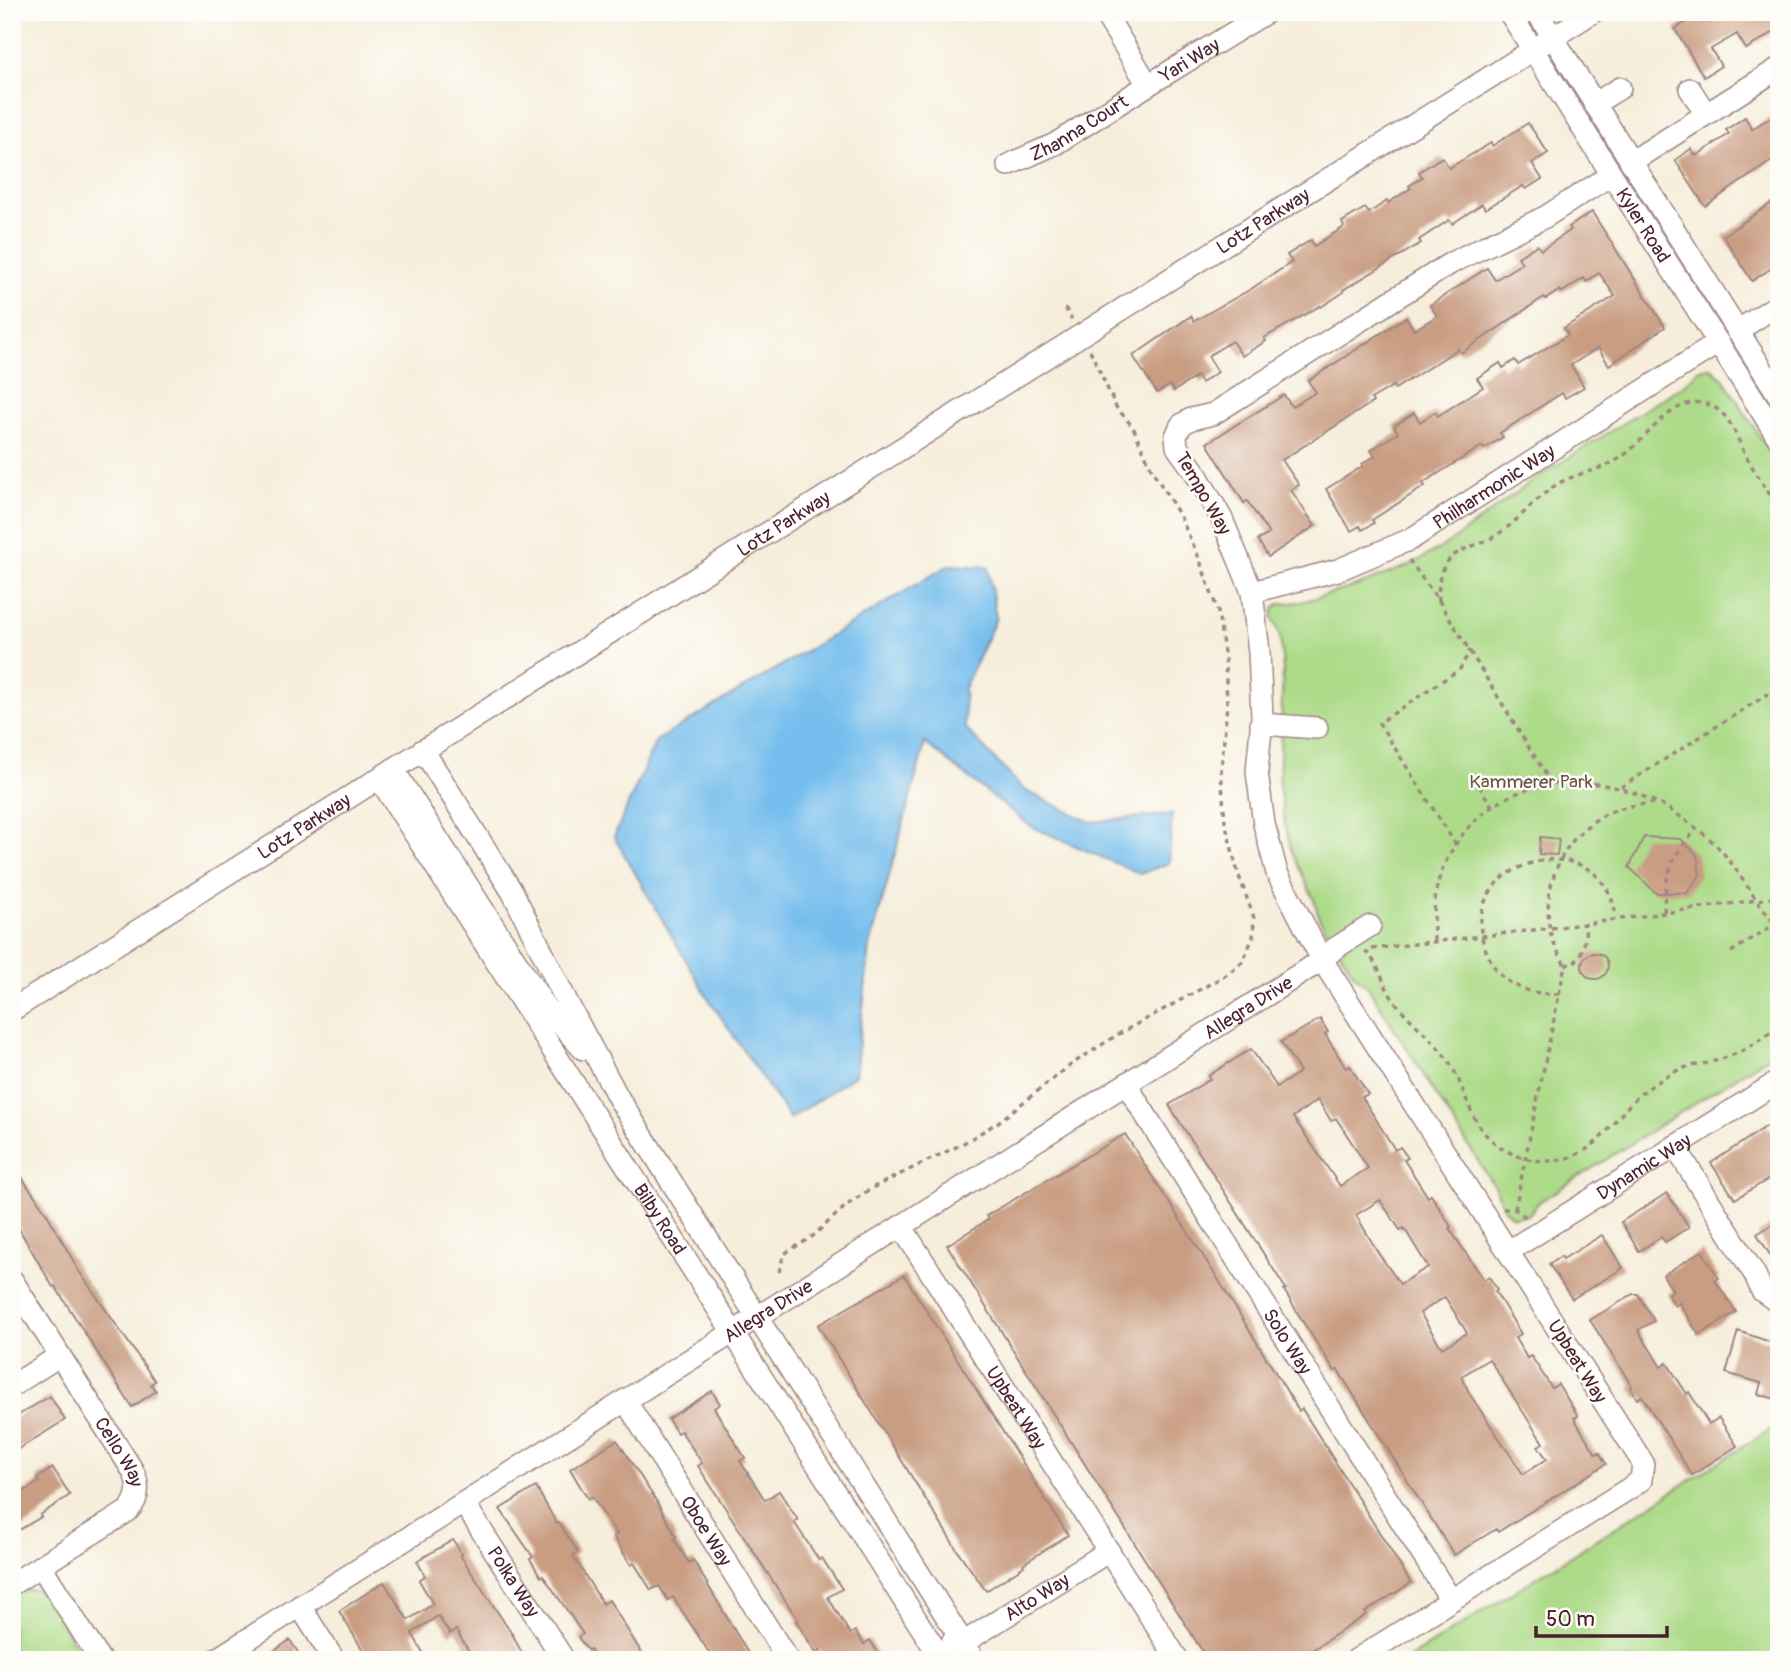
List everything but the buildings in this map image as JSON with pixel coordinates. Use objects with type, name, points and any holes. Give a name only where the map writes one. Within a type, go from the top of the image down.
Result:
[{"type":"street","points":[[1104,12],[1148,85]]},
{"type":"street","name":"Yari Way","points":[[1148,85],[1267,12]]},
{"type":"street","name":"Kyler Road","points":[[1509,12],[1779,439]]},
{"type":"street","name":"Kyler Road","points":[[1537,12],[1779,396]]},
{"type":"street","name":"Lotz Parkway","points":[[12,1010],[1593,12]]},
{"type":"street","points":[[1631,162],[1779,68]]},
{"type":"street","name":"Zhanna Court","points":[[1009,165],[1049,148],[1148,85]]},
{"type":"street","points":[[1594,104],[1620,88]]},
{"type":"street","points":[[1690,89],[1706,114]]},
{"type":"street","name":"Tempo Way","points":[[1322,960],[1277,873],[1264,824],[1257,772],[1261,724],[1259,652],[1252,592],[1222,519],[1177,447],[1176,436],[1181,425],[1191,419],[1213,414],[1451,263],[1545,217],[1611,174]]},
{"type":"street","points":[[1667,263],[1693,287],[1721,323],[1737,331],[1779,304]]},
{"type":"street","points":[[1718,343],[1735,349],[1779,417]]},
{"type":"street","name":"Philharmonic Way","points":[[1252,592],[1338,570],[1411,539],[1718,343]]},
{"type":"street","points":[[1261,724],[1317,728]]},
{"type":"street","name":"Bilby Road","points":[[423,751],[513,893],[619,1099]]},
{"type":"street","name":"Bilby Road","points":[[386,774],[546,1008],[579,1044],[619,1099],[968,1651]]},
{"type":"street","name":"Bilby Road","points":[[386,774],[734,1332],[942,1659]]},
{"type":"street","name":"Allegra Drive","points":[[215,1660],[1322,960],[1370,926]]},
{"type":"street","name":"Upbeat Way","points":[[1322,960],[1639,1455],[1644,1471],[1641,1480],[1633,1486],[1356,1660]]},
{"type":"street","name":"Dynamic Way","points":[[1509,1251],[1779,1081]]},
{"type":"street","name":"Solo Way","points":[[1126,1084],[1451,1600]]},
{"type":"street","points":[[1675,1146],[1755,1275],[1762,1291],[1771,1300],[1779,1303]]},
{"type":"street","name":"Upbeat Way","points":[[901,1226],[1178,1660]]},
{"type":"street","name":"Cello Way","points":[[12,1280],[133,1471],[138,1486],[135,1501],[128,1511],[12,1584]]},
{"type":"street","points":[[12,1386],[59,1356]]},
{"type":"street","name":"Oboe Way","points":[[625,1400],[788,1660]]},
{"type":"street","name":"Polka Way","points":[[464,1503],[564,1660]]},
{"type":"street","points":[[851,1517],[869,1530],[887,1549],[941,1634],[968,1651]]},
{"type":"street","name":"Alto Way","points":[[968,1651],[1109,1551]]},
{"type":"street","points":[[41,1566],[100,1660]]},
{"type":"street","points":[[300,1606],[334,1660]]},
{"type":"path","points":[[779,1272],[784,1254],[813,1236],[847,1205],[870,1189],[962,1144],[998,1123],[1072,1064],[1117,1035],[1228,974],[1242,962],[1253,939],[1254,918],[1238,873],[1225,822],[1221,772],[1227,704],[1225,659],[1218,612],[1199,558],[1180,516],[1152,470],[1133,427],[1116,407],[1082,335],[1065,308]]},
{"type":"path","points":[[1439,601],[1438,585],[1449,560],[1506,528],[1560,482],[1619,459],[1665,416],[1681,406],[1703,403],[1726,416],[1761,482],[1779,507]]},
{"type":"path","points":[[1409,560],[1439,601],[1551,783]]},
{"type":"path","points":[[1456,845],[1379,723],[1460,669],[1469,650]]},
{"type":"path","points":[[1621,788],[1779,687]]},
{"type":"path","points":[[1434,941],[1436,893],[1441,873],[1468,827],[1492,806],[1512,795],[1551,783],[1578,781],[1621,788],[1655,803],[1675,813],[1713,842],[1777,925],[1731,951]]},
{"type":"path","points":[[1479,786],[1492,806]]},
{"type":"path","points":[[1515,1209],[1565,965],[1549,928],[1551,885],[1555,867],[1573,839],[1593,822],[1625,807],[1655,803]]},
{"type":"path","points":[[1664,912],[1665,881],[1683,843],[1696,830]]},
{"type":"path","points":[[1559,994],[1537,994],[1520,988],[1504,978],[1492,965],[1481,936],[1482,913],[1488,896],[1498,881],[1512,869],[1532,861],[1561,860],[1580,865],[1607,889],[1614,905],[1616,919]]},
{"type":"path","points":[[1779,898],[1365,951],[1373,958],[1393,999],[1436,1043],[1452,1065],[1479,1126],[1492,1141],[1508,1152],[1525,1158],[1550,1162],[1581,1153],[1603,1135],[1636,1097],[1649,1088],[1682,1068],[1717,1061],[1738,1053],[1779,1024]]},
{"type":"path","points":[[1565,965],[1574,963],[1581,954],[1586,941],[1585,924]]},
{"type":"path","points":[[1498,1211],[1515,1209],[1527,1219]]},
{"type":"green space","name":"Kammerer Park","points":[[1711,368],[1723,378],[1779,467],[1779,1050],[1539,1202],[1528,1215],[1513,1217],[1503,1208],[1497,1191],[1368,987],[1354,974],[1319,918],[1315,902],[1292,852],[1279,785],[1283,670],[1280,635],[1272,617],[1279,604],[1301,602],[1357,586],[1410,565],[1449,543],[1535,479],[1687,383],[1698,370]]},
{"type":"green space","points":[[1779,1424],[1779,1660],[1406,1660]]},
{"type":"green space","points":[[34,1589],[54,1603],[60,1620],[84,1660],[12,1660],[12,1595],[20,1590]]},
{"type":"water","points":[[949,565],[988,567],[996,618],[964,688],[965,728],[1024,790],[1090,822],[1172,814],[1169,863],[1140,874],[1030,826],[925,743],[870,946],[855,1075],[790,1119],[708,998],[614,837],[656,741]]}]
